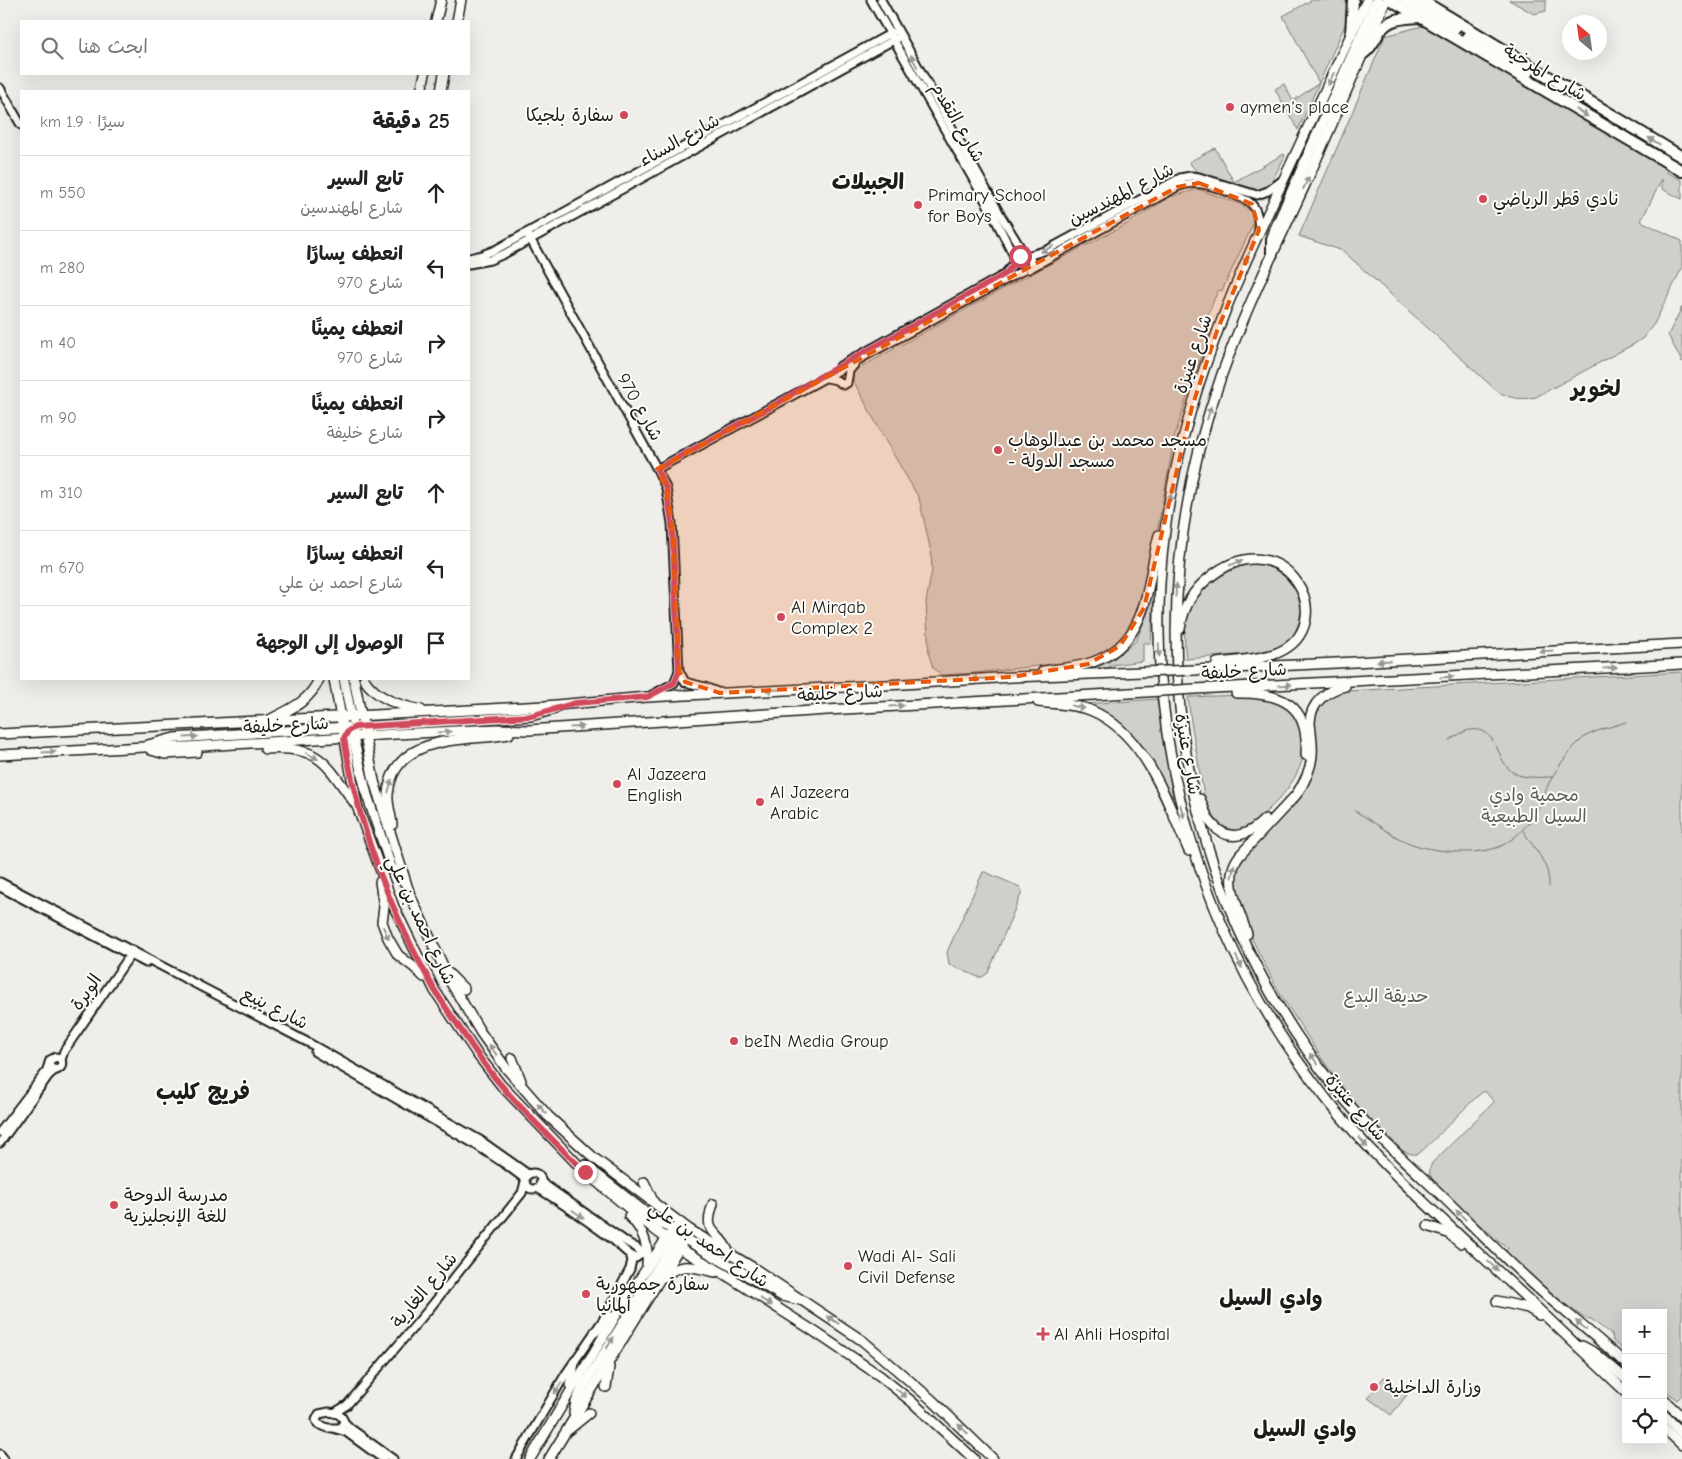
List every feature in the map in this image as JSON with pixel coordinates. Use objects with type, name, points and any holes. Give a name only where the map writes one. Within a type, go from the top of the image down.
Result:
[{"type":"highway","points":[[1351,34],[1353,0]]},
{"type":"highway","points":[[1272,254],[1272,240],[1275,230],[1377,0]]},
{"type":"highway","name":"شارع المرخية","points":[[1391,0],[1682,172]]},
{"type":"highway","points":[[1406,0],[1568,96],[1585,100]]},
{"type":"highway","name":"شارع المرخية","points":[[1425,1],[1585,100],[1682,157]]},
{"type":"highway","points":[[1364,53],[1371,46],[1380,30],[1387,24],[1398,18],[1419,17]]},
{"type":"main road","points":[[436,20],[441,0]]},
{"type":"main road","points":[[456,20],[461,0]]},
{"type":"main road","name":"شارع عنيزة","points":[[1367,0],[1259,230],[1224,314],[1200,383],[1176,472],[1167,514],[1158,609],[1160,682],[1176,787],[1200,869],[1244,973],[1272,1023],[1304,1069],[1331,1105],[1372,1152],[1622,1388]]},
{"type":"main road","name":"شارع عنيزة","points":[[1386,0],[1364,53],[1272,254],[1222,375],[1193,476],[1183,528],[1177,579],[1175,632],[1180,707],[1189,768],[1213,862],[1234,917],[1274,997],[1303,1044],[1353,1109],[1401,1158],[1542,1292],[1622,1361]]},
{"type":"main road","points":[[421,90],[425,75]]},
{"type":"main road","points":[[441,90],[444,75]]},
{"type":"main road","points":[[1012,677],[1094,662],[1114,651],[1126,640],[1135,628],[1144,608],[1158,539],[1167,514]]},
{"type":"main road","points":[[1176,656],[1181,622],[1187,604],[1202,584],[1214,574],[1231,564],[1253,559],[1274,562],[1288,571],[1298,583],[1306,606],[1302,628],[1292,642],[1277,653],[1211,664],[1196,669]]},
{"type":"main road","name":"شارع خليفة","points":[[0,755],[144,747],[187,747],[351,728],[361,716],[647,697],[1012,677],[1345,663],[1682,644]]},
{"type":"main road","name":"شارع خليفة","points":[[0,734],[340,717],[351,728],[364,736],[496,729],[529,730],[1012,699],[1682,664]]},
{"type":"main road","points":[[268,720],[307,699],[319,680]]},
{"type":"main road","points":[[334,680],[340,717]]},
{"type":"main road","points":[[344,680],[351,728],[367,795],[391,867],[406,883]]},
{"type":"main road","points":[[354,680],[361,716]]},
{"type":"main road","points":[[365,680],[376,693],[386,699],[402,706],[433,712]]},
{"type":"main road","points":[[1250,952],[1231,882],[1231,874],[1235,862],[1296,795],[1303,784],[1312,757],[1311,718],[1313,709],[1319,700],[1338,688],[1388,680]]},
{"type":"main road","points":[[1189,768],[1205,812],[1213,825],[1225,833],[1244,835],[1255,830],[1288,796],[1299,780],[1306,756],[1306,738],[1303,723],[1289,702],[1268,695],[1220,693],[1198,689]]},
{"type":"main road","points":[[1012,699],[1082,707],[1102,716],[1117,728],[1131,741],[1153,772],[1188,850],[1200,869]]},
{"type":"main road","points":[[351,728],[531,716],[576,703]]},
{"type":"main road","points":[[76,722],[82,725],[135,727]]},
{"type":"main road","name":"شارع احمد بن علي","points":[[351,728],[357,806],[381,877],[410,943],[435,990],[477,1054],[501,1085],[559,1147],[617,1200],[677,1236],[726,1275],[880,1376],[911,1401],[974,1459]]},
{"type":"main road","points":[[390,834],[392,823],[388,802],[389,789],[399,766],[408,756],[427,745],[442,741],[506,735],[529,730]]},
{"type":"main road","name":"شارع احمد بن علي","points":[[364,736],[374,782],[406,883],[418,915],[442,967],[459,998],[506,1068],[548,1116],[594,1158],[653,1201],[677,1236]]},
{"type":"main road","points":[[144,747],[166,754],[275,748],[302,751],[314,756],[328,766],[357,806]]},
{"type":"main road","points":[[381,877],[380,887],[384,907],[382,922],[388,938],[396,953],[418,970],[435,990]]},
{"type":"main road","points":[[442,967],[464,989]]},
{"type":"main road","points":[[512,1058],[523,1088]]},
{"type":"main road","points":[[559,1147],[585,1164],[677,1236],[782,1296],[803,1300]]},
{"type":"main road","points":[[578,1165],[594,1185],[636,1223],[641,1230],[648,1249],[647,1266]]},
{"type":"main road","points":[[644,1182],[653,1201]]},
{"type":"main road","points":[[713,1204],[709,1223],[713,1234],[723,1242],[728,1252]]},
{"type":"main road","points":[[1428,1226],[1448,1233],[1460,1243],[1470,1245]]},
{"type":"main road","name":"شارع احمد بن علي","points":[[677,1236],[690,1230],[803,1300],[863,1341],[932,1400],[993,1459]]},
{"type":"main road","points":[[530,1459],[568,1393],[647,1266],[677,1236]]},
{"type":"main road","points":[[549,1459],[657,1284],[677,1236]]},
{"type":"main road","points":[[573,1418],[576,1402],[583,1387],[677,1236]]},
{"type":"main road","points":[[657,1284],[669,1272],[686,1266],[726,1275]]},
{"type":"main road","points":[[1497,1301],[1522,1306],[1547,1317]]},
{"type":"main road","points":[[595,1332],[618,1312]]},
{"type":"main road","points":[[1575,1344],[1595,1353],[1622,1376]]},
{"type":"main road","points":[[606,1387],[610,1362]]},
{"type":"main road","points":[[568,1393],[574,1363]]},
{"type":"main road","points":[[1667,1403],[1682,1417]]},
{"type":"main road","points":[[566,1431],[589,1413]]},
{"type":"main road","points":[[1667,1418],[1682,1433]]},
{"type":"main road","points":[[1667,1431],[1682,1445]]},
{"type":"main road","points":[[946,1434],[964,1459]]},
{"type":"street","name":"شارع التقدم","points":[[872,0],[993,213],[1016,261]]},
{"type":"street","name":"شارع التقدم","points":[[881,0],[998,210],[1026,255]]},
{"type":"street","name":"شارع السناء","points":[[470,264],[490,260],[529,236],[899,33]]},
{"type":"street","points":[[0,88],[20,123]]},
{"type":"street","name":"شارع المهندسين","points":[[1026,255],[1047,250],[1180,178],[1198,177],[1257,195],[1268,191],[1284,179]]},
{"type":"street","name":"شارع المهندسين","points":[[1031,267],[1176,187],[1188,183],[1206,185],[1248,201],[1258,214],[1259,230]]},
{"type":"street","name":"شارع السناء","points":[[470,258],[488,254],[529,236]]},
{"type":"street","name":"شارع 970","points":[[529,236],[666,488],[672,523],[679,671]]},
{"type":"street","points":[[657,469],[1027,270],[1031,267],[1032,262],[1026,255],[1020,256],[1007,272],[1000,277],[814,380],[778,403]]},
{"type":"street","points":[[1016,261],[1018,269],[1022,271]]},
{"type":"street","points":[[826,378],[846,384],[849,371],[857,362]]},
{"type":"street","points":[[679,671],[685,682],[705,686],[720,693]]},
{"type":"street","points":[[647,697],[669,686],[676,680],[679,671]]},
{"type":"street","points":[[669,686],[693,684]]},
{"type":"street","name":"شارع ينبع","points":[[0,882],[309,1043],[480,1140],[526,1178]]},
{"type":"street","name":"شارع ينبع","points":[[0,887],[120,949],[132,952]]},
{"type":"street","points":[[120,949],[123,964]]},
{"type":"street","name":"الوبرة","points":[[59,1058],[132,952]]},
{"type":"street","points":[[0,1132],[46,1072],[52,1058],[59,1058],[61,1067],[49,1075],[0,1143]]},
{"type":"street","points":[[49,1064],[55,1070]]},
{"type":"street","points":[[536,1186],[540,1177],[533,1172],[526,1178],[527,1187],[536,1186],[640,1251],[637,1257],[630,1255]]},
{"type":"street","name":"شارع الغارية","points":[[336,1429],[322,1427],[316,1420],[322,1413],[334,1412],[347,1405],[424,1316],[522,1193],[526,1178]]},
{"type":"street","points":[[516,1459],[565,1376],[595,1332],[630,1269],[632,1260],[624,1248],[583,1217],[536,1186]]},
{"type":"street","name":"شارع الغارية","points":[[522,1193],[536,1186]]},
{"type":"street","name":"شارع الغارية","points":[[343,1420],[347,1405]]},
{"type":"street","points":[[334,1412],[350,1428],[393,1459]]},
{"type":"street","points":[[336,1429],[340,1428],[343,1420]]},
{"type":"street","points":[[336,1429],[346,1432],[383,1459]]},
{"type":"street","points":[[0,1454],[4,1459]]},
{"type":"highlighted area","points":[[1199,183],[1252,204],[1259,230],[1217,331],[1192,407],[1144,608],[1120,646],[1088,664],[1012,677],[720,693],[685,682],[679,671],[672,523],[666,488],[657,469],[1177,187]]},
{"type":"green space","points":[[1312,0],[1351,0],[1349,16],[1298,130],[1275,89],[1284,84],[1293,101],[1319,83],[1283,16]]},
{"type":"green space","points":[[1509,0],[1546,0],[1546,11],[1534,14]]},
{"type":"green space","name":"نادي قطر الرياضي","points":[[1426,25],[1667,169],[1666,172],[1682,180],[1682,199],[1662,189],[1662,179],[1641,221],[1682,241],[1682,268],[1654,324],[1643,338],[1634,344],[1536,397],[1516,398],[1497,391],[1343,251],[1299,236],[1385,36]]},
{"type":"green space","points":[[1215,148],[1234,182],[1284,154],[1285,156],[1271,183],[1259,190],[1231,184],[1196,171],[1189,162]]},
{"type":"green space","points":[[1198,189],[1240,204],[1252,211],[1255,220],[1222,291],[1218,290],[1204,325],[1211,330],[1175,435],[1146,593],[1135,623],[1116,646],[1091,660],[942,675],[933,668],[929,655],[926,602],[932,570],[931,552],[919,498],[852,378],[854,371],[1008,286],[1125,225],[1170,197]]},
{"type":"green space","points":[[1682,307],[1682,362],[1668,335]]},
{"type":"green space","points":[[1249,564],[1270,565],[1279,570],[1296,587],[1301,609],[1299,623],[1294,634],[1285,644],[1271,652],[1186,659],[1185,631],[1187,618],[1198,597],[1215,580],[1226,573]]},
{"type":"green space","points":[[1154,598],[1151,643],[1143,643],[1143,661],[1111,665],[1107,669],[1094,668],[1112,660],[1136,641]]},
{"type":"green space","points":[[1682,672],[1682,1395],[1677,1400],[1667,1391],[1667,1309],[1622,1309],[1622,1349],[1613,1341],[1612,1335],[1591,1319],[1584,1318],[1554,1296],[1505,1252],[1508,1248],[1465,1213],[1434,1182],[1430,1175],[1432,1163],[1494,1102],[1485,1091],[1473,1100],[1418,1154],[1403,1151],[1382,1130],[1377,1129],[1358,1109],[1326,1065],[1280,994],[1253,941],[1234,886],[1236,864],[1308,780],[1313,716],[1329,692]]},
{"type":"green space","points":[[1243,695],[1274,700],[1290,708],[1302,731],[1304,743],[1303,756],[1299,768],[1286,791],[1255,822],[1243,829],[1236,830],[1229,829],[1217,820],[1205,801],[1188,697]]},
{"type":"green space","points":[[1157,699],[1173,798],[1144,750],[1084,704]]},
{"type":"green space","points":[[983,872],[1020,887],[1022,892],[988,973],[978,977],[949,964],[947,952]]},
{"type":"green space","points":[[1384,1377],[1407,1395],[1391,1415],[1368,1398]]},
{"type":"waterway","points":[[1355,811],[1392,834],[1415,845],[1435,850],[1458,852],[1492,849],[1501,846],[1518,835],[1532,819],[1557,770],[1578,743],[1590,734],[1626,722]]},
{"type":"waterway","points":[[1449,740],[1467,731],[1479,730],[1487,733],[1492,739],[1504,762],[1514,773],[1528,777],[1553,777]]},
{"type":"waterway","points":[[1523,830],[1544,863],[1549,878],[1549,887]]},
{"type":"place","name":"aymen's place","points":[[1230,107]]},
{"type":"place","name":"سفارة بلجيكا","points":[[624,115]]},
{"type":"place","name":"نادي قطر الرياضي","points":[[1483,199]]},
{"type":"place","name":"Primary School for Boys","points":[[918,205]]},
{"type":"place","name":"مسجد محمد بن عبدالوهاب - مسجد الدولة","points":[[998,450]]},
{"type":"place","name":"Al Mirqab Complex 2","points":[[781,617]]},
{"type":"place","name":"Al Jazeera English","points":[[617,784]]},
{"type":"place","name":"Al Jazeera Arabic","points":[[760,802]]},
{"type":"place","name":"beIN Media Group","points":[[734,1041]]},
{"type":"place","name":"مدرسة الدوحة للغة الإنجليزية","points":[[114,1205]]},
{"type":"place","name":"Wadi Al- Sali Civil Defense","points":[[848,1266]]},
{"type":"place","name":"سفارة جمهورية ألمانيا","points":[[586,1294]]},
{"type":"place","name":"Al Ahli Hospital","points":[[1043,1334]]},
{"type":"place","name":"وزارة الداخلية","points":[[1374,1387]]},
{"type":"district","name":"الجبيلات","points":[[868,181]]},
{"type":"district","name":"لخوير","points":[[1596,388]]},
{"type":"district","name":"فريج كليب","points":[[203,1091]]},
{"type":"district","name":"وادي السيل","points":[[1271,1297]]},
{"type":"district","name":"وادي السيل","points":[[1305,1428]]},
{"type":"route","points":[[585,1172],[501,1085],[477,1054],[435,990],[415,952],[381,877],[357,806],[344,738],[350,729],[355,727],[531,716],[576,703],[647,697],[674,683],[679,671],[672,523],[666,488],[657,469],[778,403],[814,380],[1000,277],[1007,272],[1020,256]]},
{"type":"park label","name":"محمية وادي السيل الطبيعية","points":[[1534,805]]},
{"type":"park label","name":"حديقة البدع","points":[[1386,996]]}]
